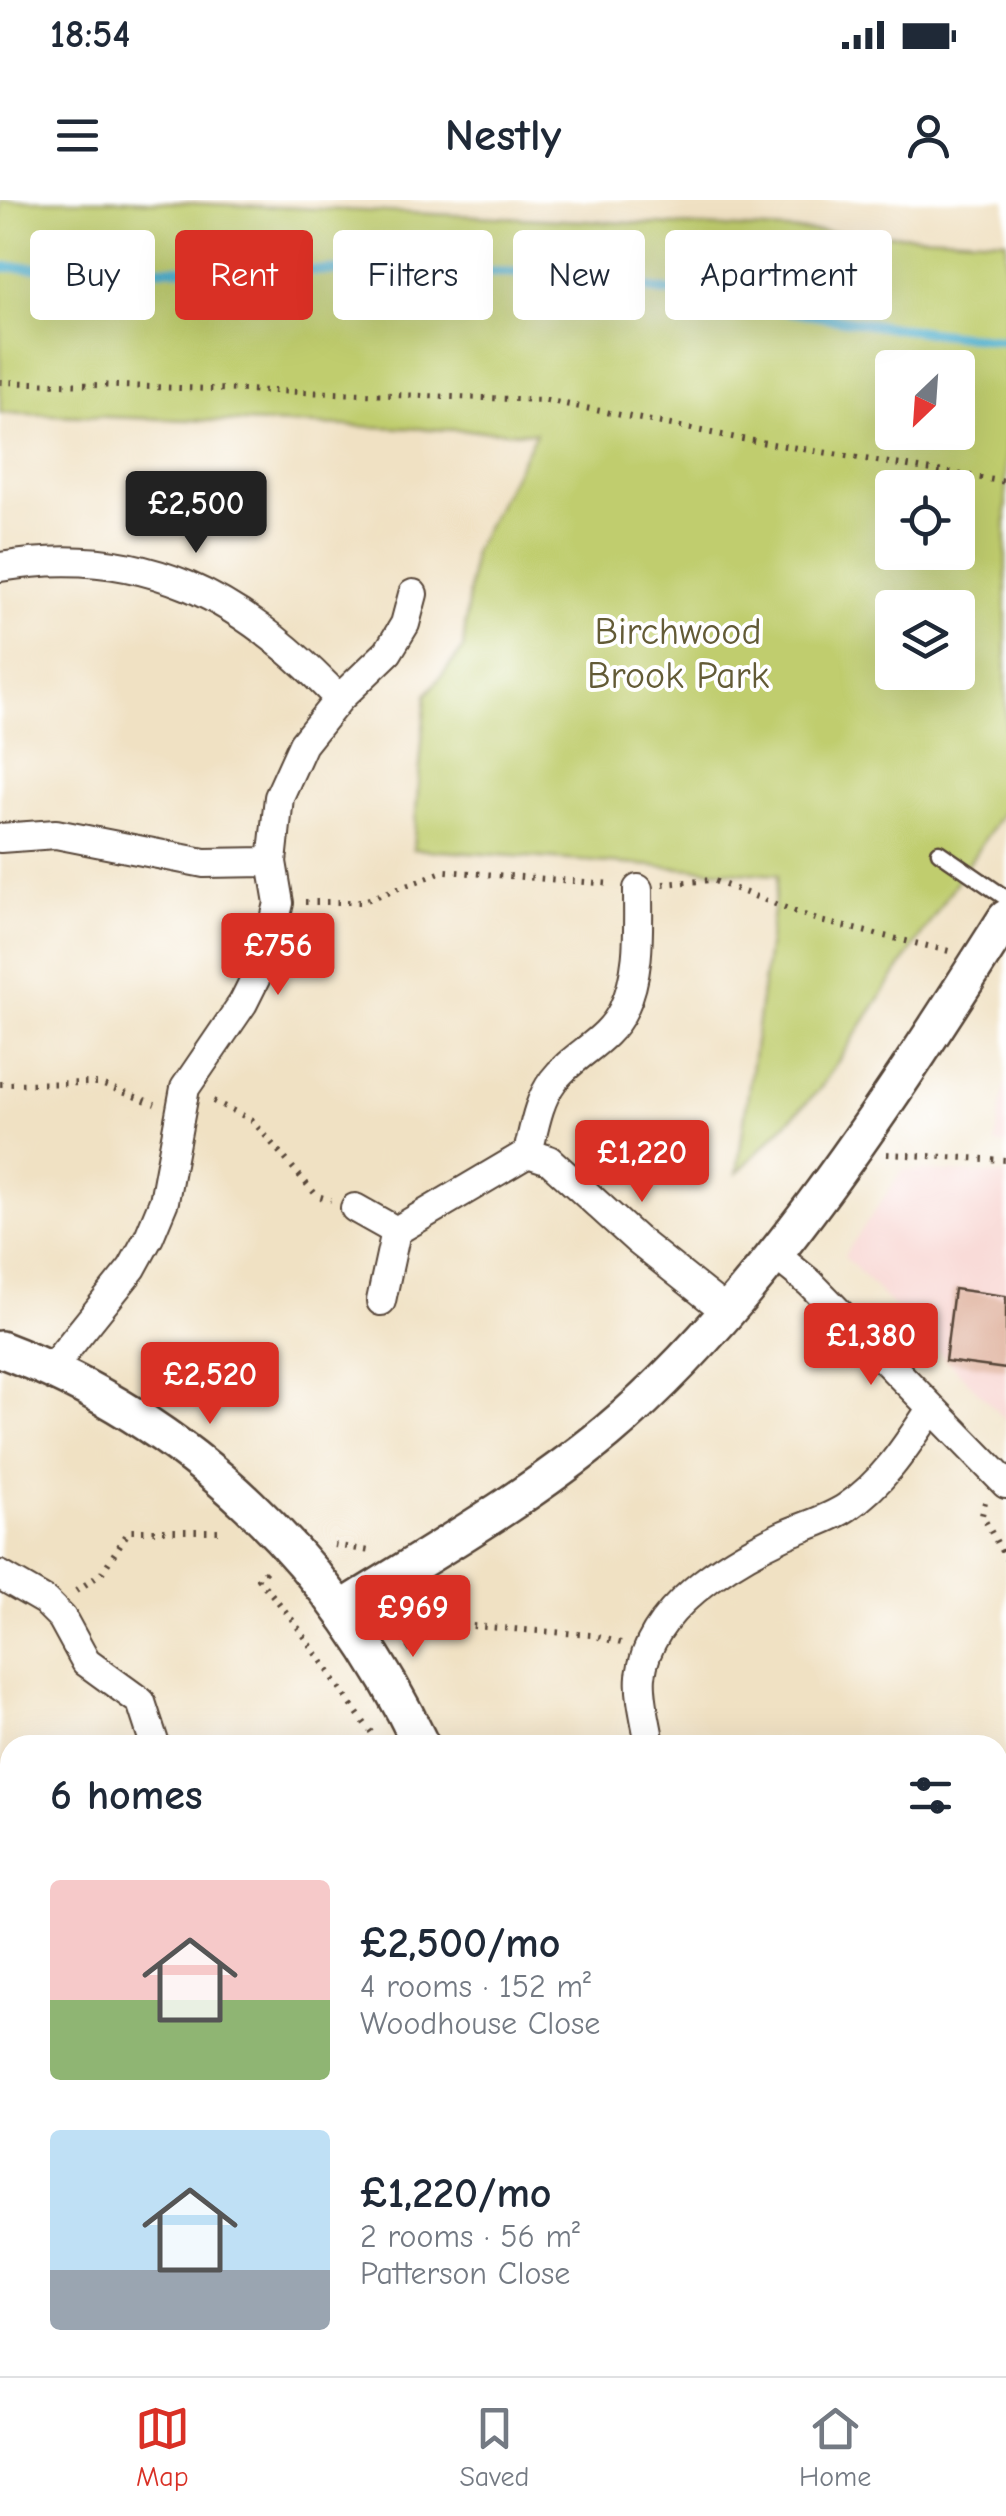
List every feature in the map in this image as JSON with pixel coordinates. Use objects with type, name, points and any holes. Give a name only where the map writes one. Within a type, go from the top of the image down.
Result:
[{"type":"street","points":[[0,566],[91,563],[149,570],[180,580],[289,645],[340,698]]},
{"type":"street","points":[[52,1369],[132,1268],[149,1238],[164,1201],[185,1088],[243,1003],[266,957],[279,902],[272,862],[280,798],[303,744],[340,698],[388,652],[405,624],[412,594]]},
{"type":"street","points":[[0,838],[56,834],[204,863],[272,862]]},
{"type":"street","points":[[381,1301],[396,1231],[528,1153],[550,1086],[612,1028],[623,1009],[638,948],[638,889]]},
{"type":"street","points":[[342,1609],[526,1492],[607,1432],[726,1311],[848,1151],[1006,918]]},
{"type":"street","points":[[528,1153],[549,1160],[637,1240],[726,1311]]},
{"type":"street","points":[[355,1208],[396,1231]]},
{"type":"street","points":[[773,1252],[810,1283],[1000,1478]]},
{"type":"street","points":[[0,1350],[52,1369],[130,1412],[202,1461],[293,1548],[342,1609],[416,1735]]},
{"type":"street","points":[[649,1735],[641,1676],[657,1634],[679,1606],[719,1572],[778,1538],[846,1508],[896,1462],[931,1409]]},
{"type":"street","points":[[0,1575],[52,1608],[86,1662],[141,1702],[153,1735]]},
{"type":"lane","points":[[938,852],[1006,898]]},
{"type":"path","points":[[0,382],[545,400],[742,439],[1006,482]]},
{"type":"path","points":[[0,1084],[98,1083],[158,1106]]},
{"type":"path","points":[[203,1096],[252,1120],[318,1196],[355,1208]]},
{"type":"path","points":[[848,1151],[1006,1160]]},
{"type":"path","points":[[1000,1478],[982,1515],[1006,1560]]},
{"type":"path","points":[[52,1608],[101,1574],[129,1531],[221,1531]]},
{"type":"path","points":[[322,1539],[349,1550],[376,1551]]},
{"type":"path","points":[[258,1578],[310,1638],[330,1678],[373,1735]]},
{"type":"path","points":[[400,1641],[407,1649],[447,1624],[591,1634],[651,1651]]},
{"type":"shaded area","points":[[1006,1077],[1006,1145],[995,1144]]},
{"type":"shaded area","points":[[903,1170],[1006,1175],[1006,1420],[844,1256]]},
{"type":"green space","name":"Birchwood Brook Park","points":[[0,200],[120,200],[784,230],[665,230],[665,320],[892,320],[892,235],[1006,240],[1006,807],[819,1090],[737,1173],[778,875],[413,849],[426,695],[463,649],[473,552],[536,433],[0,413]]},
{"type":"building","points":[[954,1289],[1006,1296],[1006,1369],[945,1361]]},
{"type":"waterway","points":[[0,267],[554,273],[887,327],[1006,341]]}]
